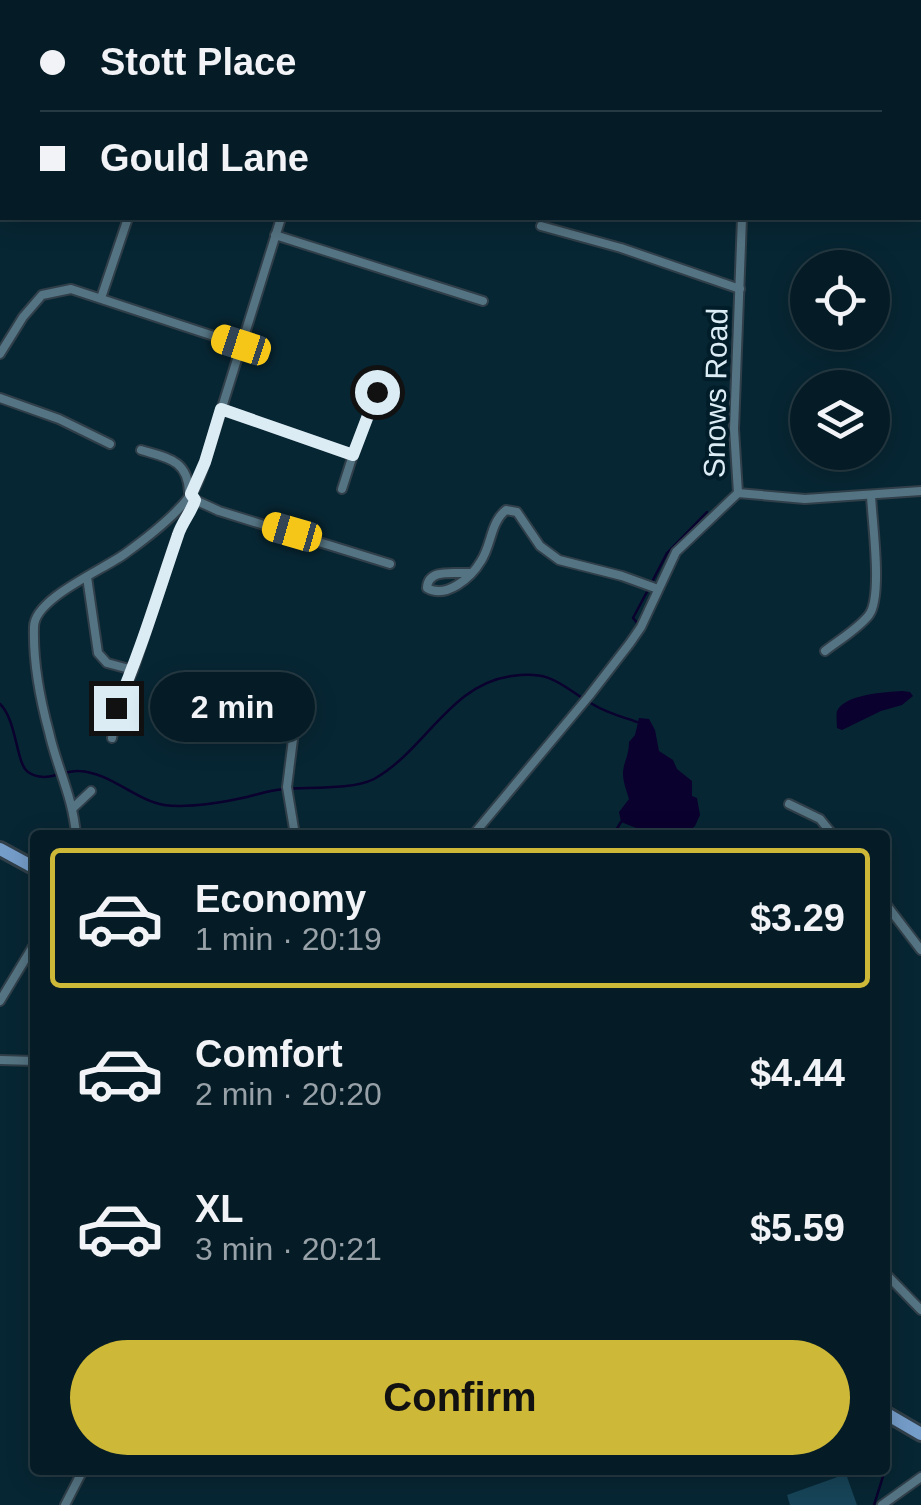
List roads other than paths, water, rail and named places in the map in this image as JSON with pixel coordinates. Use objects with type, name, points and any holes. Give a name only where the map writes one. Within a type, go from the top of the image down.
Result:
[{"type":"main road","points":[[0,850],[30,865]]},
{"type":"main road","points":[[890,1416],[921,1434]]},
{"type":"street","points":[[100,298],[127,220]]},
{"type":"street","points":[[112,738],[116,708],[133,670],[205,462],[279,220]]},
{"type":"street","name":"Snows Road","points":[[477,830],[641,627],[676,552],[738,493],[734,429],[742,220]]},
{"type":"street","points":[[541,226],[620,248],[740,290]]},
{"type":"street","points":[[275,236],[483,301]]},
{"type":"street","points":[[0,354],[42,294],[71,289],[241,345]]},
{"type":"street","points":[[342,488],[377,392]]},
{"type":"street","points":[[0,398],[59,419],[110,444]]},
{"type":"street","points":[[221,409],[353,455]]},
{"type":"street","points":[[141,450],[178,463],[186,472],[192,497],[218,511],[390,564]]},
{"type":"street","points":[[738,493],[805,499],[921,490]]},
{"type":"street","points":[[825,651],[867,618],[875,604],[870,494]]},
{"type":"street","points":[[76,830],[74,808],[49,733],[36,664],[33,621],[43,607],[67,588],[125,554],[192,497]]},
{"type":"street","points":[[470,573],[432,576],[426,588],[432,592],[445,591],[454,587],[478,567],[498,517],[506,510],[517,512],[540,546],[559,560],[658,589]]},
{"type":"street","points":[[87,578],[98,652],[107,663],[133,670]]},
{"type":"street","points":[[294,730],[288,790],[294,830]]},
{"type":"street","points":[[74,808],[91,791]]},
{"type":"street","points":[[789,804],[820,819],[829,830]]},
{"type":"street","points":[[890,909],[921,950]]},
{"type":"street","points":[[0,1000],[30,952]]},
{"type":"street","points":[[0,1060],[30,1061]]},
{"type":"street","points":[[890,1277],[921,1310]]},
{"type":"street","points":[[65,1505],[80,1475]]},
{"type":"street","points":[[882,1505],[921,1476]]},
{"type":"waterway","points":[[652,582],[667,553],[707,512]]},
{"type":"waterway","points":[[640,626],[633,618],[648,590]]},
{"type":"waterway","points":[[0,704],[10,720],[28,772],[41,777],[73,771],[90,773],[154,802],[173,806],[217,803],[279,790],[365,783],[392,767],[472,691],[512,676],[548,678],[599,708],[637,722]]},
{"type":"waterway","points":[[616,830],[621,822]]},
{"type":"waterway","points":[[874,1505],[883,1475]]}]
